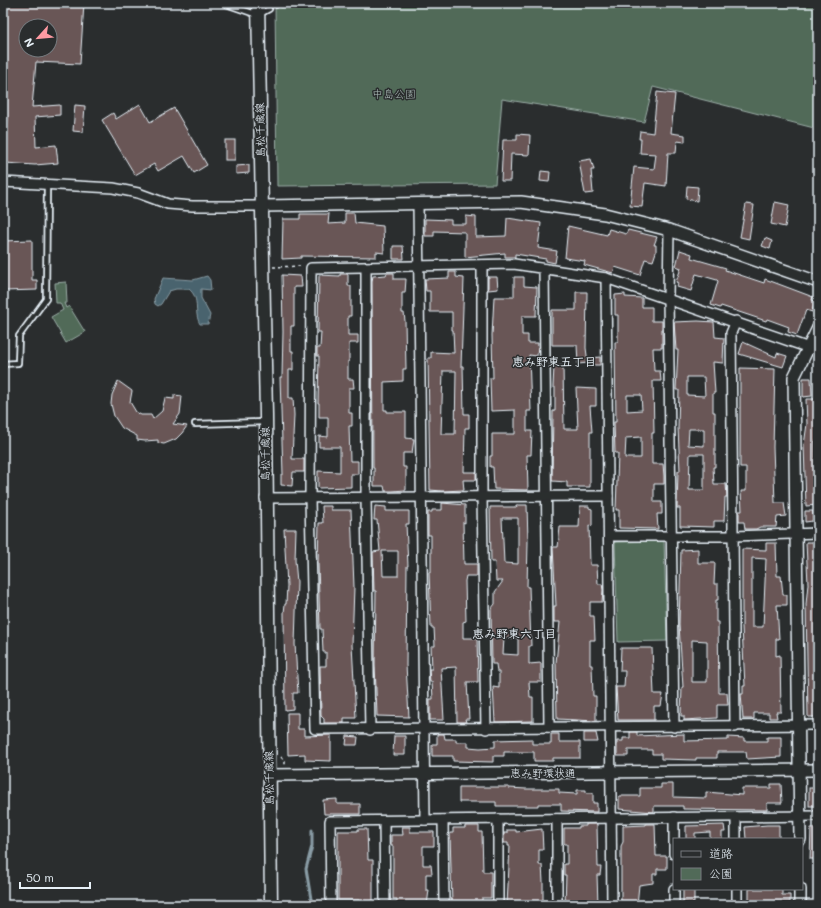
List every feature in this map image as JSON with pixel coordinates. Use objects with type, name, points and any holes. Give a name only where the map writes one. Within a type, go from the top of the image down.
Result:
[{"type":"main road","name":"島松千歳線","points":[[262,9],[262,206],[271,905]]},
{"type":"street","points":[[3,182],[113,188],[138,193],[168,204],[192,206],[521,202],[605,214],[669,230],[818,282]]},
{"type":"street","points":[[418,203],[420,266],[425,820]]},
{"type":"street","points":[[669,230],[668,298],[670,536],[674,727]]},
{"type":"street","points":[[814,348],[606,278],[514,264],[482,266],[312,268],[310,498],[315,729],[370,730],[818,725]]},
{"type":"street","points":[[482,266],[482,497],[486,729]]},
{"type":"street","points":[[366,268],[366,498],[370,730]]},
{"type":"street","points":[[544,269],[549,728]]},
{"type":"street","points":[[606,278],[612,905]]},
{"type":"street","points":[[735,727],[731,333],[736,321]]},
{"type":"street","points":[[800,838],[794,377],[814,348],[818,328]]},
{"type":"street","points":[[265,498],[608,496]]},
{"type":"street","points":[[609,536],[734,536],[818,533]]},
{"type":"street","name":"恵み野環状通","points":[[269,776],[818,770]]},
{"type":"street","points":[[331,905],[330,821],[818,816]]},
{"type":"street","points":[[674,817],[674,838]]},
{"type":"street","points":[[736,817],[736,838]]},
{"type":"street","points":[[556,819],[557,905]]},
{"type":"street","points":[[443,820],[444,905]]},
{"type":"street","points":[[498,820],[498,905]]},
{"type":"street","points":[[384,821],[385,905]]},
{"type":"street","points":[[674,890],[674,905]]},
{"type":"street","points":[[737,890],[737,905]]},
{"type":"street","points":[[800,890],[800,905]]},
{"type":"lane","points":[[223,3],[262,9]]},
{"type":"lane","points":[[3,364],[18,363],[19,336],[46,299],[47,184]]},
{"type":"lane","points":[[195,424],[265,422]]},
{"type":"path","points":[[273,267],[306,266],[312,268]]},
{"type":"green space","name":"中島公園","points":[[275,3],[818,3],[818,129],[653,87],[644,122],[502,99],[495,184],[277,186]]},
{"type":"green space","points":[[66,282],[67,303],[64,303],[66,308],[69,306],[85,332],[66,343],[51,317],[63,310],[60,303],[56,303],[55,283]]},
{"type":"green space","points":[[664,541],[667,641],[618,642],[615,542]]},
{"type":"water","points":[[207,276],[210,280],[211,290],[201,289],[201,298],[210,315],[208,324],[200,324],[197,315],[195,297],[189,289],[176,289],[169,291],[161,304],[158,306],[155,304],[154,299],[163,278],[193,280]]},
{"type":"building","points":[[6,3],[84,3],[80,64],[36,62],[32,107],[60,105],[60,115],[35,117],[36,147],[56,145],[58,163],[35,165],[5,163],[8,117],[3,117]]},
{"type":"building","points":[[657,92],[675,94],[671,133],[685,135],[685,142],[677,141],[676,153],[668,153],[666,186],[645,183],[642,207],[630,206],[634,167],[654,169],[656,154],[640,153],[641,139],[639,139],[640,131],[653,133]]},
{"type":"building","points":[[140,104],[150,122],[174,108],[207,165],[194,173],[184,156],[158,171],[154,164],[135,175],[102,120],[113,113],[116,119]]},
{"type":"building","points":[[75,105],[85,106],[83,132],[73,131]]},
{"type":"building","points":[[517,134],[530,135],[529,155],[511,154],[510,181],[501,181],[503,140],[517,140]]},
{"type":"building","points":[[225,140],[235,140],[235,160],[225,160]]},
{"type":"building","points":[[591,159],[594,170],[591,170],[593,193],[585,194],[579,161]]},
{"type":"building","points":[[249,165],[249,173],[236,174],[236,166]]},
{"type":"building","points":[[541,171],[550,172],[549,182],[540,181]]},
{"type":"building","points":[[687,186],[698,187],[697,201],[686,199]]},
{"type":"building","points":[[775,202],[789,205],[785,227],[771,224]]},
{"type":"building","points":[[746,204],[754,205],[749,239],[740,237]]},
{"type":"building","points":[[345,213],[354,213],[355,223],[383,226],[384,253],[376,252],[376,257],[301,256],[301,258],[282,259],[283,219],[300,219],[300,214],[329,214],[328,224],[345,223]]},
{"type":"building","points":[[466,216],[476,217],[476,237],[506,236],[507,218],[541,223],[538,248],[557,251],[555,263],[546,261],[546,259],[515,254],[515,257],[505,257],[505,253],[465,257],[465,232],[434,231],[434,236],[425,236],[425,219],[451,220],[451,224],[466,224]]},
{"type":"building","points":[[568,226],[607,235],[609,229],[626,234],[628,230],[657,237],[654,245],[656,245],[656,252],[653,261],[645,259],[640,275],[615,267],[613,273],[584,265],[585,261],[565,258]]},
{"type":"building","points":[[765,238],[772,241],[770,249],[762,246]]},
{"type":"building","points":[[32,240],[32,280],[37,280],[37,290],[3,291],[3,241]]},
{"type":"building","points":[[393,246],[403,246],[404,259],[393,259]]},
{"type":"building","points":[[680,250],[692,254],[691,258],[726,268],[725,270],[764,283],[765,279],[813,297],[812,300],[815,301],[812,312],[806,310],[797,335],[788,332],[789,327],[767,319],[766,321],[721,306],[720,308],[711,305],[718,281],[717,280],[696,274],[691,291],[677,287],[678,283],[676,282],[681,268],[676,266]]},
{"type":"building","points":[[449,272],[456,272],[456,277],[464,278],[461,366],[463,366],[464,414],[469,414],[469,428],[465,428],[464,472],[476,472],[476,480],[463,480],[464,490],[442,491],[430,490],[428,358],[431,358],[431,352],[454,353],[452,312],[430,312],[430,291],[426,291],[425,279],[449,278]],"holes":[[[443,371],[456,371],[455,434],[441,434]]]},
{"type":"building","points":[[387,273],[394,273],[394,279],[406,279],[405,293],[402,293],[402,313],[404,313],[405,321],[406,369],[403,369],[403,381],[384,382],[384,410],[387,410],[387,412],[406,412],[406,438],[414,439],[412,453],[403,453],[403,467],[406,467],[406,490],[392,491],[385,491],[384,486],[374,486],[373,468],[372,281],[373,276],[386,275]]},
{"type":"building","points":[[340,274],[348,274],[348,286],[351,286],[351,316],[348,316],[348,335],[358,335],[358,343],[349,343],[348,379],[353,379],[354,388],[349,388],[349,413],[352,413],[352,426],[349,426],[350,461],[358,461],[358,474],[351,474],[351,487],[318,488],[318,471],[340,472],[340,447],[319,447],[319,436],[328,437],[328,417],[319,417],[318,403],[319,356],[317,356],[317,348],[320,348],[321,332],[318,332],[319,275],[340,276]]},
{"type":"building","points":[[282,275],[301,276],[302,287],[294,287],[294,326],[291,326],[293,370],[289,370],[289,398],[293,398],[294,415],[292,459],[304,459],[304,472],[293,472],[292,486],[281,485],[281,474],[283,474],[280,377],[282,377],[283,332]]},
{"type":"building","points":[[488,277],[497,277],[498,289],[488,290]]},
{"type":"building","points":[[514,277],[524,277],[524,286],[537,287],[536,316],[522,316],[522,335],[528,335],[528,343],[538,343],[537,356],[529,355],[531,411],[527,411],[527,431],[532,431],[531,455],[527,455],[528,490],[494,489],[493,467],[490,467],[490,456],[492,456],[492,434],[515,434],[515,410],[491,411],[490,378],[493,378],[492,335],[494,297],[514,297]]},
{"type":"building","points":[[576,292],[587,292],[586,348],[588,363],[578,364],[577,345],[552,345],[552,310],[576,310]]},
{"type":"building","points":[[625,294],[625,297],[642,298],[642,307],[652,307],[652,321],[662,321],[662,348],[653,348],[654,371],[660,371],[661,381],[653,381],[654,433],[652,433],[652,464],[663,464],[664,476],[664,484],[654,484],[654,502],[662,502],[662,514],[657,514],[658,529],[619,528],[619,510],[616,510],[618,453],[615,453],[614,422],[616,422],[615,342],[618,342],[618,315],[615,315],[615,295]],"holes":[[[627,395],[641,395],[642,410],[627,411]],[[641,437],[641,458],[625,458],[626,438]]]},
{"type":"building","points":[[674,322],[714,322],[715,337],[724,338],[723,363],[713,362],[715,393],[713,393],[713,412],[715,412],[715,467],[713,467],[714,484],[726,484],[727,497],[725,497],[724,521],[714,521],[714,527],[680,526],[680,508],[677,508],[678,471],[680,471],[678,428],[679,390],[676,390],[678,350],[676,350]],"holes":[[[687,377],[704,377],[705,396],[687,395]],[[689,429],[704,429],[704,446],[688,445]],[[690,454],[704,454],[704,490],[689,490]]]},
{"type":"building","points":[[743,342],[776,357],[777,353],[787,356],[783,367],[739,354]]},
{"type":"building","points":[[600,357],[600,365],[592,365],[592,358]]},
{"type":"building","points":[[554,366],[563,366],[564,429],[578,429],[576,388],[596,389],[596,406],[590,406],[592,432],[590,432],[590,487],[567,487],[567,482],[552,481],[553,411],[555,411],[555,387],[553,387]]},
{"type":"building","points":[[740,368],[775,369],[773,447],[775,503],[784,503],[786,516],[777,517],[776,527],[745,529],[744,522],[739,522],[739,511],[742,511],[741,491],[746,491],[746,467],[740,467]]},
{"type":"building","points":[[803,378],[811,378],[812,396],[803,397]]},
{"type":"building","points":[[118,381],[132,391],[130,402],[136,412],[141,415],[151,415],[153,419],[162,411],[165,398],[174,399],[174,395],[182,396],[180,414],[173,424],[187,426],[182,433],[176,439],[164,444],[158,443],[158,440],[137,440],[137,436],[122,428],[114,416],[111,404],[112,395]]},
{"type":"building","points":[[806,399],[817,399],[818,441],[815,441],[816,489],[818,489],[818,505],[806,506],[804,445],[807,424]]},
{"type":"building","points":[[442,503],[465,505],[465,523],[463,522],[464,564],[477,564],[477,576],[466,576],[465,581],[466,621],[463,622],[463,638],[477,638],[478,682],[467,682],[469,719],[465,719],[466,722],[457,722],[456,667],[441,668],[444,720],[430,720],[430,699],[433,699],[432,682],[430,682],[429,669],[432,669],[431,646],[435,646],[434,628],[431,628],[429,572],[431,572],[431,535],[428,535],[428,512],[432,512],[432,510],[442,510]]},
{"type":"building","points":[[516,505],[527,505],[527,587],[529,587],[531,646],[529,646],[529,664],[541,663],[541,682],[529,682],[530,697],[533,697],[533,721],[495,722],[493,687],[499,688],[499,672],[497,672],[496,664],[492,664],[491,609],[495,604],[495,592],[503,581],[496,581],[495,562],[491,562],[490,507],[517,507]],"holes":[[[502,518],[518,518],[518,564],[504,563]],[[504,638],[518,638],[518,655],[503,654]]]},
{"type":"building","points":[[322,506],[331,506],[331,510],[351,510],[354,587],[352,645],[356,718],[344,718],[344,723],[324,723],[324,719],[321,716],[320,666],[326,666],[326,652],[323,652],[322,629],[320,629],[318,563],[319,523],[323,523]]},
{"type":"building","points":[[375,506],[386,507],[386,511],[409,511],[409,524],[406,524],[408,566],[406,665],[409,717],[377,716],[375,664],[376,591],[374,591],[373,552],[380,551],[377,520],[374,520]],"holes":[[[382,551],[398,551],[398,576],[383,576]]]},
{"type":"building","points":[[580,506],[589,506],[589,508],[592,509],[592,526],[589,525],[590,565],[597,565],[598,584],[602,584],[603,590],[602,602],[590,602],[590,616],[594,616],[595,640],[590,640],[590,665],[592,665],[593,696],[596,696],[596,721],[557,719],[556,663],[560,622],[554,622],[554,606],[556,606],[553,547],[558,547],[560,527],[579,527]]},
{"type":"building","points":[[805,511],[813,511],[813,521],[805,522]]},
{"type":"building","points":[[284,529],[296,529],[295,560],[297,582],[295,644],[298,693],[293,693],[293,709],[285,710],[284,613],[287,586]]},
{"type":"building","points":[[806,542],[818,542],[816,642],[818,642],[818,717],[808,717],[806,604],[808,584]]},
{"type":"building","points":[[766,543],[776,543],[777,576],[781,576],[783,595],[787,595],[787,605],[777,605],[779,639],[776,639],[776,656],[780,655],[781,712],[776,712],[777,718],[769,718],[769,713],[754,713],[754,719],[743,719],[741,694],[743,694],[743,686],[745,686],[742,627],[742,549],[766,550]],"holes":[[[752,558],[766,559],[763,627],[752,627]]]},
{"type":"building","points":[[698,549],[698,563],[715,563],[714,584],[718,584],[716,622],[718,622],[719,693],[727,693],[728,705],[717,705],[717,718],[684,720],[684,716],[681,716],[683,687],[679,625],[681,550]],"holes":[[[692,640],[707,641],[707,682],[692,682]]]},
{"type":"building","points":[[621,648],[652,648],[654,694],[663,694],[661,706],[654,706],[654,720],[618,720],[616,687],[624,687],[625,671],[620,671]]},
{"type":"building","points":[[287,713],[298,713],[298,729],[304,729],[304,736],[331,735],[331,761],[305,760],[305,754],[288,755]]},
{"type":"building","points":[[630,732],[637,732],[637,736],[684,734],[684,741],[728,740],[728,737],[744,738],[744,741],[767,741],[767,737],[781,737],[781,757],[747,759],[746,752],[717,752],[717,758],[696,758],[696,760],[661,759],[661,754],[652,754],[652,750],[628,750],[628,756],[617,756],[617,741],[623,741],[623,738],[630,738]]},
{"type":"building","points":[[584,733],[596,733],[598,742],[584,742]]},
{"type":"building","points":[[437,734],[444,734],[445,739],[456,739],[456,742],[468,742],[468,747],[480,748],[495,747],[495,740],[532,739],[532,744],[551,744],[551,734],[559,734],[559,742],[580,742],[580,758],[553,758],[553,761],[534,761],[534,752],[504,752],[504,756],[493,756],[493,762],[453,761],[453,756],[432,756],[432,744],[437,744]]},
{"type":"building","points":[[347,736],[358,737],[357,745],[346,745]]},
{"type":"building","points":[[394,736],[405,736],[405,755],[393,755]]},
{"type":"building","points":[[661,784],[673,784],[673,797],[706,798],[706,792],[742,795],[742,788],[771,788],[771,784],[781,784],[782,803],[767,803],[767,810],[683,809],[683,806],[654,806],[654,812],[619,809],[619,796],[640,796],[640,788],[661,788]]},
{"type":"building","points":[[459,787],[559,789],[559,793],[577,794],[577,790],[586,790],[586,793],[593,793],[593,803],[597,803],[597,812],[561,811],[561,804],[538,804],[538,806],[496,806],[496,802],[459,802]]},
{"type":"building","points":[[809,788],[818,788],[818,806],[809,806]]},
{"type":"building","points":[[337,799],[337,804],[360,804],[360,814],[324,814],[323,800]]},
{"type":"building","points":[[586,824],[597,824],[598,867],[601,867],[600,875],[597,875],[598,905],[565,905],[566,875],[564,875],[564,864],[567,864],[567,844],[564,844],[564,828],[579,828],[579,826],[586,826]]},
{"type":"building","points":[[655,824],[656,856],[667,856],[667,869],[657,869],[657,874],[653,874],[653,883],[639,885],[637,905],[621,905],[621,846],[623,842],[623,826]]},
{"type":"building","points":[[724,825],[725,832],[722,832],[722,838],[710,838],[710,832],[695,833],[695,838],[686,838],[686,826]]},
{"type":"building","points":[[779,825],[779,838],[746,838],[745,827]]},
{"type":"building","points":[[465,826],[479,826],[479,832],[482,832],[483,872],[491,872],[491,898],[482,898],[482,905],[452,905],[450,833],[453,833],[453,828],[465,828]]},
{"type":"building","points":[[402,827],[410,827],[410,832],[434,832],[434,846],[423,846],[423,865],[431,865],[432,874],[426,874],[426,890],[429,890],[427,905],[397,904],[397,899],[393,899],[393,846],[391,846],[391,835],[403,835]]},
{"type":"building","points":[[811,828],[818,828],[818,859],[810,859]]},
{"type":"building","points":[[358,829],[367,829],[368,860],[373,860],[373,901],[370,901],[370,905],[359,905],[359,900],[338,900],[338,831],[358,831]]},
{"type":"building","points":[[542,829],[543,850],[539,850],[539,865],[542,865],[543,905],[507,905],[510,846],[508,846],[508,843],[504,843],[504,833],[507,833],[507,830],[516,830],[516,832]]},
{"type":"building","points":[[683,890],[694,890],[694,903],[683,902]]},
{"type":"building","points":[[749,890],[782,890],[782,895],[790,895],[790,902],[772,902],[772,905],[749,905]]},
{"type":"waterway","points":[[312,830],[312,846],[306,869],[312,905]]},
{"type":"district","name":"恵み野東五丁目","points":[[554,362]]},
{"type":"district","name":"恵み野東六丁目","points":[[514,634]]}]
